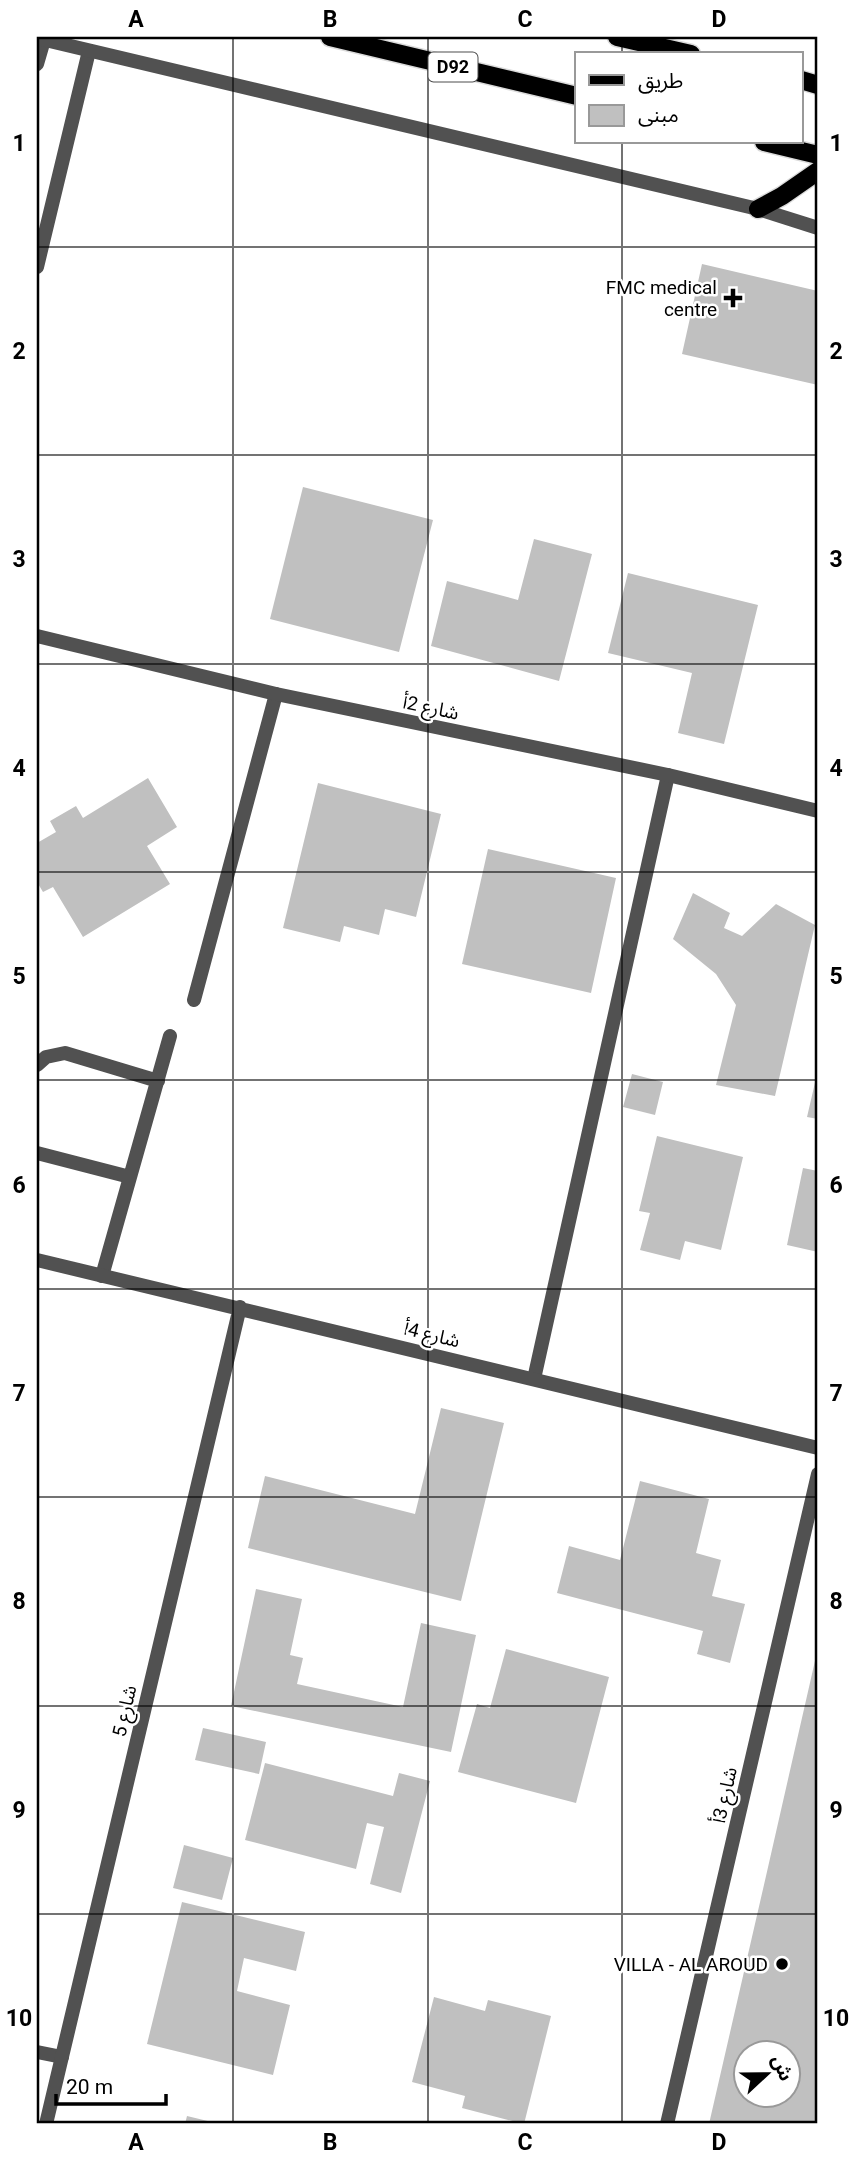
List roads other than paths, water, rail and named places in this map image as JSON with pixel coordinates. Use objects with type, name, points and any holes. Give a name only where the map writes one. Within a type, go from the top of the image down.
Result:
[{"type":"main road","name":"D92","points":[[330,37],[575,96]]},
{"type":"main road","points":[[617,37],[682,52]]},
{"type":"main road","points":[[772,144],[818,155]]},
{"type":"main road","points":[[758,209],[818,172]]},
{"type":"street","points":[[37,64],[40,39],[758,209],[818,228]]},
{"type":"street","points":[[37,267],[89,51]]},
{"type":"street","name":"شارع 2أ","points":[[37,636],[275,694],[668,775],[818,811]]},
{"type":"street","points":[[194,1000],[275,694]]},
{"type":"street","points":[[534,1378],[668,775]]},
{"type":"street","points":[[102,1276],[170,1036]]},
{"type":"street","points":[[37,1065],[46,1057],[65,1053],[158,1081]]},
{"type":"street","points":[[37,1153],[130,1177]]},
{"type":"street","name":"شارع 4أ","points":[[37,1260],[818,1448]]},
{"type":"street","name":"شارع 5","points":[[46,2124],[240,1307]]},
{"type":"street","name":"شارع 3أ","points":[[667,2124],[818,1474]]},
{"type":"street","points":[[37,2052],[62,2057]]},
{"type":"place","name":"FMC medical centre","points":[[733,298]]},
{"type":"place","name":"VILLA - AL AROUD","points":[[782,1964]]}]
